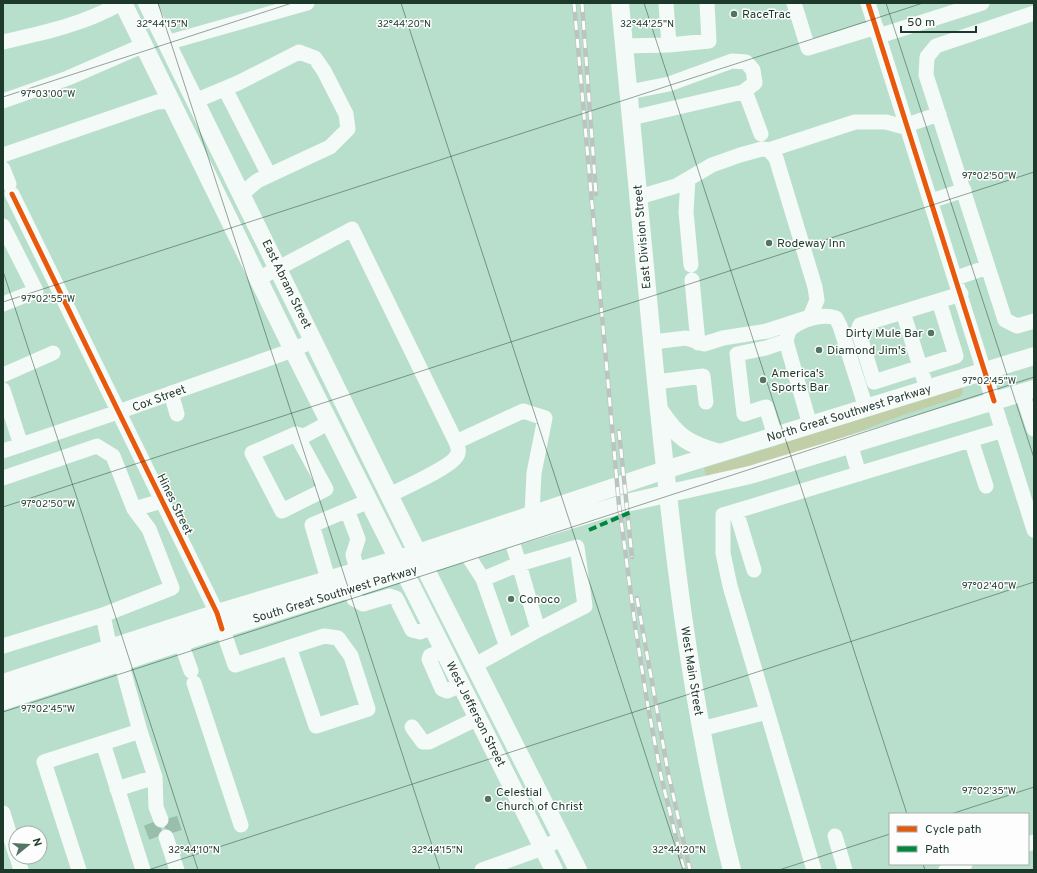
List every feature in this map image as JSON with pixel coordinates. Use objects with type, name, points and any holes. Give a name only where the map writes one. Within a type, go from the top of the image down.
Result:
[{"type":"main road","name":"East Abram Street","points":[[122,3],[293,350],[402,565]]},
{"type":"main road","points":[[135,3],[145,18],[154,37],[160,43],[166,42]]},
{"type":"main road","name":"East Abram Street","points":[[147,3],[421,560]]},
{"type":"main road","name":"East Division Street","points":[[620,3],[665,470]]},
{"type":"main road","points":[[171,101],[186,99],[191,103],[212,143],[226,163]]},
{"type":"main road","name":"North Great Southwest Parkway","points":[[665,470],[1034,356]]},
{"type":"main road","points":[[668,493],[750,475],[1028,391]]},
{"type":"main road","points":[[659,411],[672,428],[684,439],[697,447],[719,453]]},
{"type":"main road","name":"West Main Street","points":[[665,470],[678,580],[702,729],[721,829],[732,870]]},
{"type":"main road","name":"South Great Southwest Parkway","points":[[421,560],[532,514],[665,470]]},
{"type":"main road","name":"South Great Southwest Parkway","points":[[3,701],[116,656],[220,621],[328,579],[357,570],[402,565],[421,560],[466,553],[511,538],[668,493]]},
{"type":"main road","name":"West Jefferson Street","points":[[421,560],[578,870]]},
{"type":"main road","name":"South Great Southwest Parkway","points":[[3,683],[116,656],[181,643],[220,621],[351,588],[402,565]]},
{"type":"main road","name":"West Jefferson Street","points":[[402,565],[554,870]]},
{"type":"main road","points":[[463,688],[485,684]]},
{"type":"main road","points":[[533,828],[552,818]]},
{"type":"street","points":[[3,42],[78,23],[104,13],[122,3]]},
{"type":"street","points":[[166,42],[307,3]]},
{"type":"street","points":[[666,3],[670,45]]},
{"type":"street","points":[[624,46],[670,45],[709,41],[707,3]]},
{"type":"street","points":[[794,3],[808,48],[878,32],[982,3]]},
{"type":"street","points":[[868,3],[956,278],[1034,530]]},
{"type":"street","points":[[1034,12],[936,46],[927,57],[926,75],[1005,320],[1016,326],[1034,321]]},
{"type":"street","points":[[3,101],[68,78],[144,45]]},
{"type":"street","points":[[195,101],[225,89],[299,52],[315,58],[324,71],[343,108],[346,114],[348,129],[330,147],[257,182],[242,194]]},
{"type":"street","points":[[629,92],[669,84],[732,62],[746,62],[753,70],[755,83],[745,90],[631,118]]},
{"type":"street","points":[[225,89],[269,176]]},
{"type":"street","points":[[745,90],[761,134]]},
{"type":"street","points":[[3,155],[157,102],[171,101]]},
{"type":"street","points":[[639,197],[676,186],[712,165],[762,149],[769,150],[855,122],[886,122],[908,126],[939,114]]},
{"type":"street","points":[[652,342],[686,338],[704,344],[723,338],[767,331],[810,317],[817,300],[815,287],[776,158],[769,150]]},
{"type":"street","name":"Hines Street","points":[[3,169],[11,189],[107,390],[220,621],[235,665],[288,648]]},
{"type":"street","points":[[688,179],[686,212],[691,265]]},
{"type":"street","points":[[931,201],[964,190]]},
{"type":"street","points":[[3,226],[36,291],[3,304]]},
{"type":"street","points":[[258,279],[278,267],[352,229],[456,442],[459,451],[456,458],[447,465],[390,495]]},
{"type":"street","points":[[956,278],[988,267]]},
{"type":"street","points":[[692,280],[698,343]]},
{"type":"street","points":[[939,301],[956,356],[874,382],[858,330],[860,325],[961,294]]},
{"type":"street","points":[[903,312],[927,389]]},
{"type":"street","points":[[810,425],[786,341],[789,330],[798,323],[827,315],[836,318],[840,326],[866,408]]},
{"type":"street","name":"Cox Street","points":[[3,451],[171,394],[293,350],[314,340]]},
{"type":"street","points":[[775,436],[766,407],[744,414],[737,354],[766,348],[786,341]]},
{"type":"street","points":[[3,375],[53,354]]},
{"type":"street","points":[[656,382],[703,376],[706,402]]},
{"type":"street","points":[[3,390],[21,445]]},
{"type":"street","points":[[1028,391],[1034,429]]},
{"type":"street","points":[[171,394],[177,414]]},
{"type":"street","points":[[456,442],[523,411],[545,418],[534,472],[532,514]]},
{"type":"street","points":[[296,434],[326,489],[282,511],[252,453],[296,434],[304,436],[330,422]]},
{"type":"street","points":[[814,870],[730,586],[724,552],[723,515],[1003,430]]},
{"type":"street","points":[[49,436],[57,461]]},
{"type":"street","points":[[971,440],[986,486]]},
{"type":"street","points":[[850,444],[859,474]]},
{"type":"street","points":[[3,478],[57,461],[97,446],[113,456],[134,509],[149,529],[172,588],[103,615],[3,646]]},
{"type":"street","points":[[134,509],[162,501]]},
{"type":"street","points":[[328,579],[312,525],[369,501]]},
{"type":"street","points":[[347,510],[358,539],[353,555],[357,570]]},
{"type":"street","points":[[736,511],[754,570]]},
{"type":"street","points":[[511,538],[538,630]]},
{"type":"street","points":[[475,665],[585,606],[577,547],[519,564],[484,579]]},
{"type":"street","points":[[466,553],[484,579],[507,647]]},
{"type":"street","points":[[351,588],[354,599],[362,604],[390,596],[396,598],[412,630],[420,632],[433,627]]},
{"type":"street","points":[[103,615],[156,777],[160,817]]},
{"type":"street","points":[[324,636],[338,638],[351,656],[368,709],[316,726],[288,648],[324,636]]},
{"type":"street","points":[[181,643],[241,826]]},
{"type":"street","points":[[702,729],[767,712]]},
{"type":"street","points":[[412,727],[423,742],[429,742],[478,718]]},
{"type":"street","points":[[79,870],[44,762],[140,731]]},
{"type":"street","points":[[103,744],[143,870]]},
{"type":"street","points":[[117,789],[156,777]]},
{"type":"street","points":[[3,813],[8,830]]},
{"type":"street","points":[[835,836],[845,870]]},
{"type":"street","points":[[166,837],[177,870]]},
{"type":"street","points":[[482,870],[543,848],[562,838]]},
{"type":"street","points":[[946,870],[964,865]]},
{"type":"green space","points":[[962,387],[963,392],[960,397],[903,415],[834,441],[763,463],[706,476],[704,468],[779,445],[837,421]]},
{"type":"tunnel","points":[[170,818],[175,834]]},
{"type":"tunnel","points":[[151,823],[157,839]]},
{"type":"railway","points":[[574,3],[619,505],[647,701],[661,776],[684,870]]},
{"type":"railway","points":[[582,3],[596,194]]},
{"type":"railway","points":[[619,431],[632,557]]},
{"type":"railway","points":[[637,598],[668,772],[690,870]]},
{"type":"marked path","points":[[589,530],[631,512]]},
{"type":"cycle path","points":[[868,3],[994,401]]},
{"type":"cycle path","points":[[12,194],[217,613],[222,629]]},
{"type":"place","name":"RaceTrac","points":[[734,14]]},
{"type":"place","name":"Rodeway Inn","points":[[769,243]]},
{"type":"place","name":"Dirty Mule Bar","points":[[931,333]]},
{"type":"place","name":"Diamond Jim's","points":[[819,350]]},
{"type":"place","name":"America's Sports Bar","points":[[763,380]]},
{"type":"place","name":"Conoco","points":[[511,599]]},
{"type":"place","name":"Celestial Church of Christ","points":[[488,799]]}]
